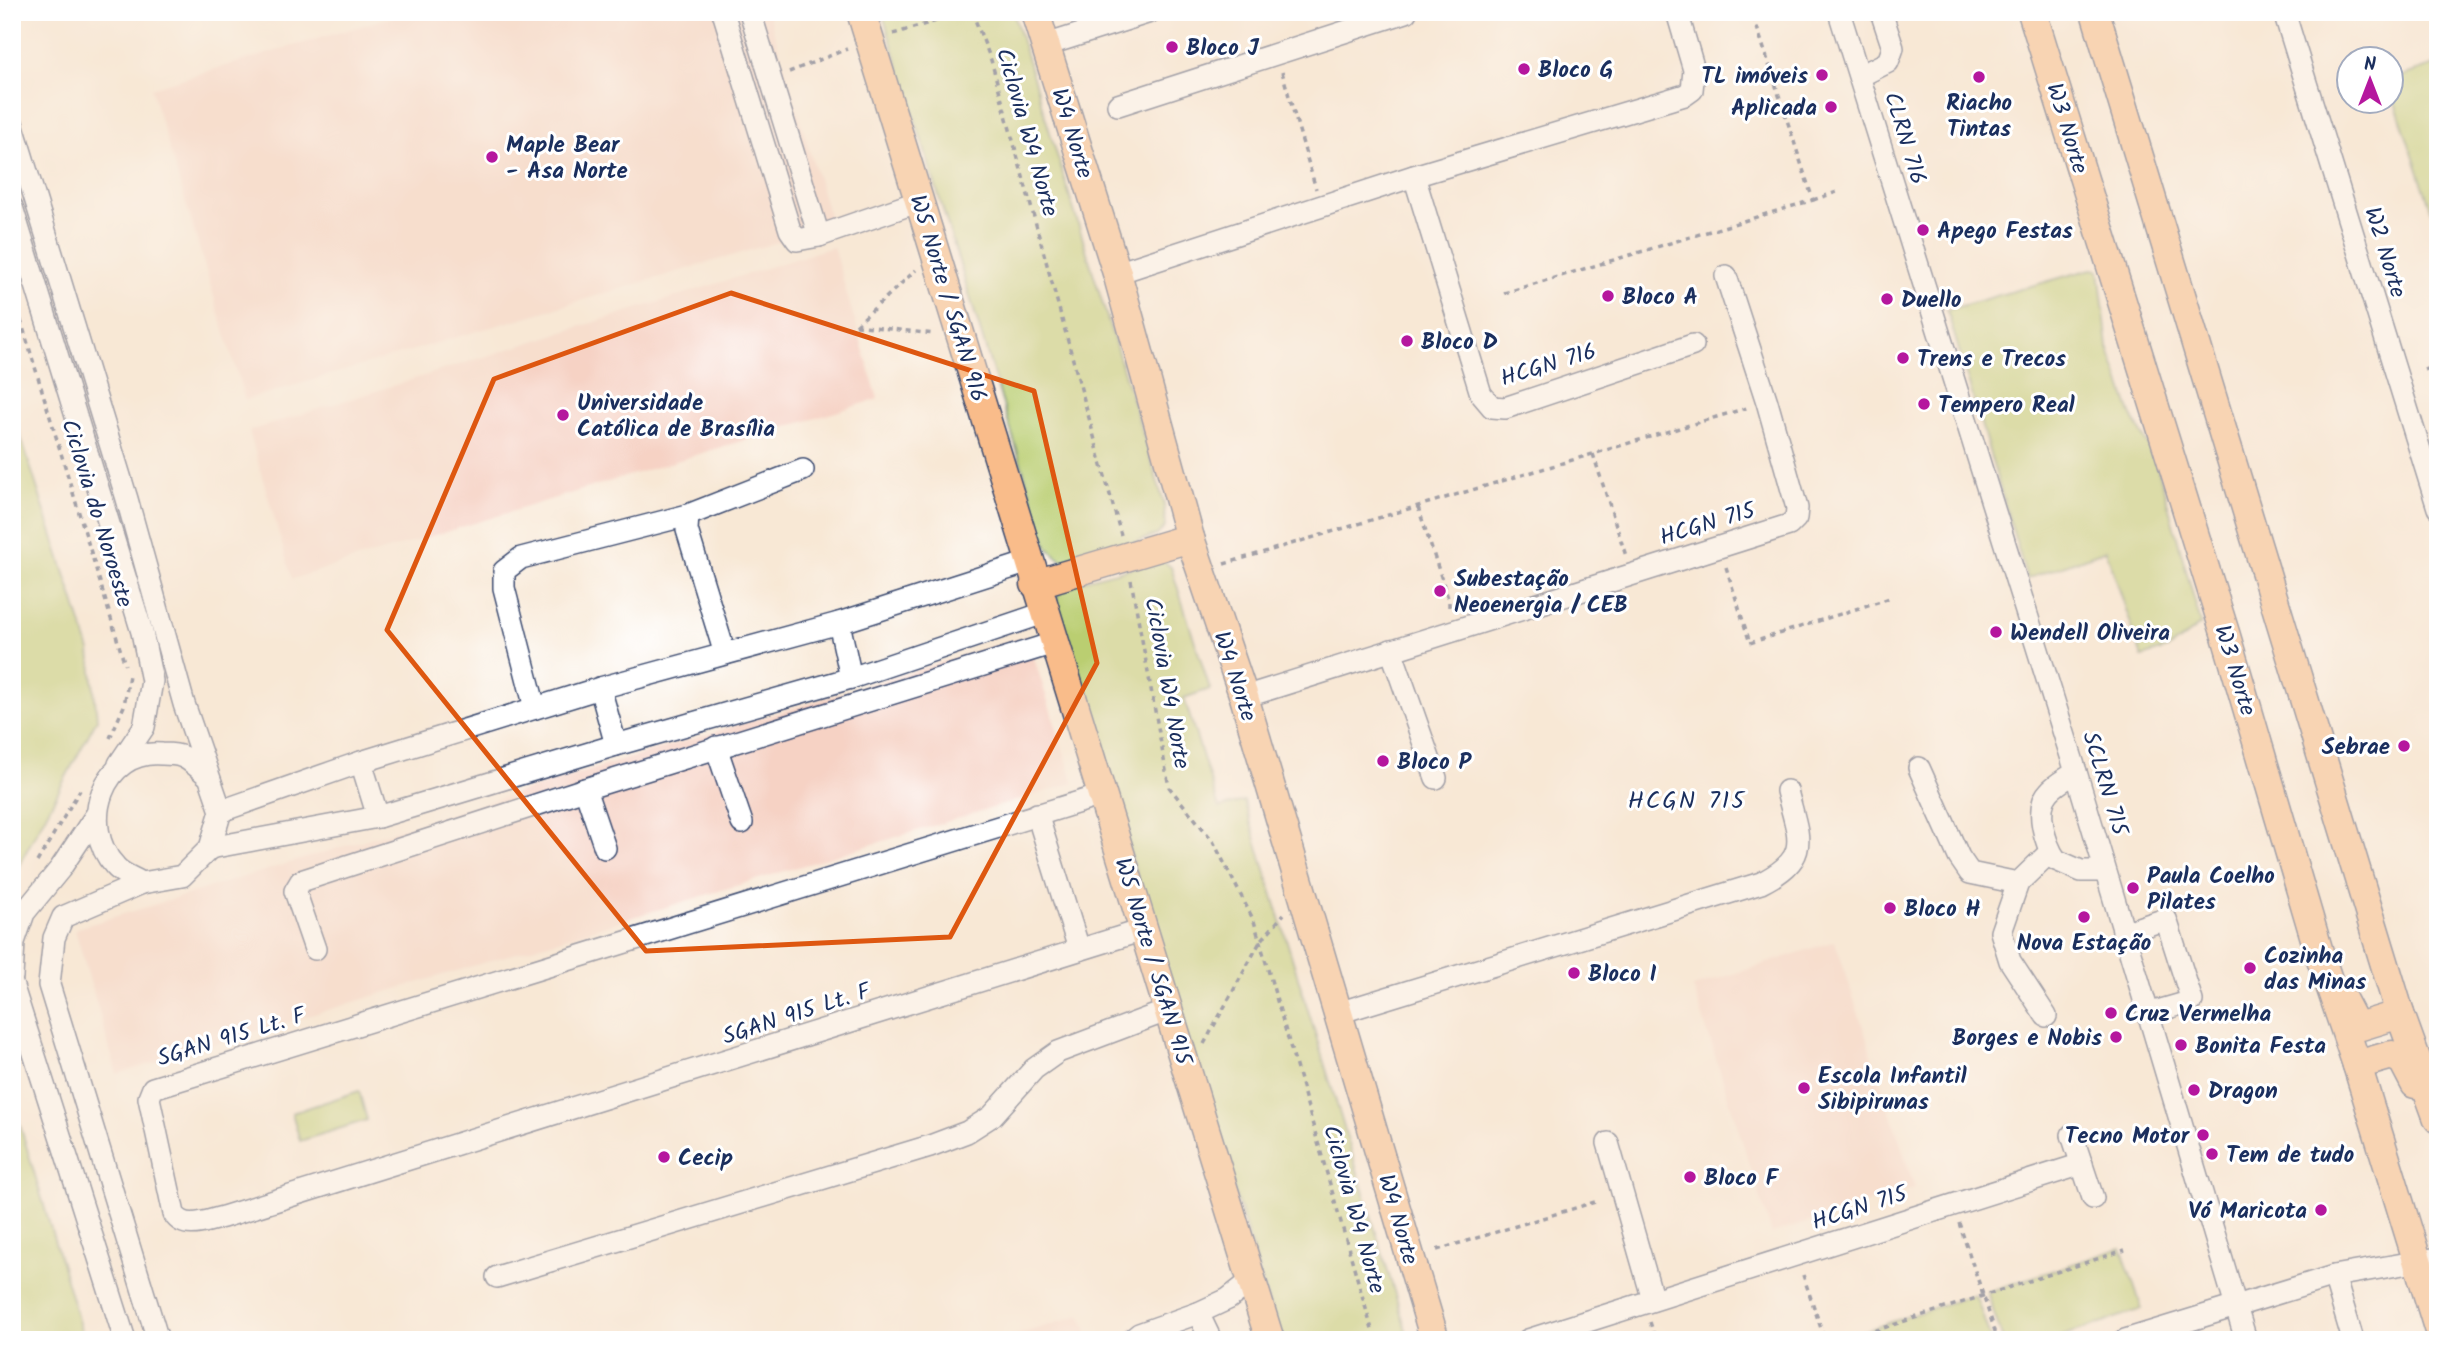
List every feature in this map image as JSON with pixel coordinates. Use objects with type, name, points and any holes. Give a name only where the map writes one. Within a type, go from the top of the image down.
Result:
[{"type":"main road","name":"W5 Norte / SGAN 916","points":[[861,12],[1032,573]]},
{"type":"main road","name":"W4 Norte","points":[[1035,12],[1117,273],[1189,538],[1244,697],[1435,1340]]},
{"type":"main road","name":"W3 Norte","points":[[2032,12],[2226,636],[2321,959],[2357,1065],[2383,1157],[2428,1259],[2438,1328]]},
{"type":"main road","points":[[2095,12],[2400,1014],[2438,1119]]},
{"type":"main road","points":[[1032,573],[1127,556],[1189,538]]},
{"type":"main road","name":"W5 Norte / SGAN 915","points":[[1032,573],[1270,1340]]},
{"type":"main road","points":[[2321,959],[2354,1021],[2361,1026],[2400,1014]]},
{"type":"main road","points":[[2357,1065],[2392,1055],[2403,1062],[2438,1126]]},
{"type":"street","points":[[723,12],[790,230],[797,240],[819,236],[920,201]]},
{"type":"street","points":[[750,12],[819,236]]},
{"type":"street","points":[[1046,45],[1150,12]]},
{"type":"street","points":[[1118,105],[1406,12]]},
{"type":"street","points":[[1117,273],[1415,176],[1685,95],[1692,90],[1694,71],[1676,12]]},
{"type":"street","name":"CLRN 716","points":[[1839,12],[1923,279]]},
{"type":"street","points":[[1860,76],[1888,62],[1893,48],[1881,12]]},
{"type":"street","name":"W2 Norte","points":[[2284,12],[2438,508]]},
{"type":"street","points":[[12,123],[127,499],[184,704],[221,811],[210,848],[182,876],[142,883],[63,917],[54,938],[49,985],[158,1340]]},
{"type":"street","name":"HCGN 716","points":[[1415,176],[1481,394],[1492,407],[1505,408],[1693,345]]},
{"type":"street","points":[[12,207],[142,632],[152,681],[144,727],[101,788],[96,815],[99,844],[116,868],[142,883]]},
{"type":"street","name":"HCGN 715","points":[[1244,697],[1789,524],[1796,518],[1797,508],[1768,402],[1726,276]]},
{"type":"street","name":"SCLRN 715","points":[[1923,279],[2076,772],[2246,1340]]},
{"type":"street","points":[[535,708],[504,588],[504,571],[521,558],[688,515],[803,470]]},
{"type":"street","points":[[688,515],[687,530],[725,654]]},
{"type":"street","points":[[221,811],[361,762],[600,688],[1032,573]]},
{"type":"street","points":[[210,848],[378,817],[851,678],[1044,613]]},
{"type":"street","points":[[839,623],[851,678]]},
{"type":"street","points":[[315,949],[295,891],[301,881],[716,747],[1054,643]]},
{"type":"street","points":[[1391,650],[1436,778]]},
{"type":"street","points":[[600,688],[616,745]]},
{"type":"street","points":[[716,747],[743,823]]},
{"type":"street","points":[[117,766],[147,752],[181,755],[209,776]]},
{"type":"street","points":[[361,762],[378,817]]},
{"type":"street","points":[[1919,768],[1959,857],[1970,873],[2018,883]]},
{"type":"street","points":[[2076,772],[2049,791],[2043,802],[2044,832],[2050,852],[2068,866],[2105,871]]},
{"type":"street","points":[[585,789],[605,848]]},
{"type":"street","points":[[1338,1013],[1761,883],[1785,871],[1797,853],[1798,833],[1787,791]]},
{"type":"street","points":[[1102,795],[1037,814],[1079,949],[1143,930]]},
{"type":"street","name":"SGAN 915 Lt. F","points":[[1037,814],[153,1088],[149,1098],[174,1214],[180,1221],[190,1225],[223,1217],[1079,949]]},
{"type":"street","points":[[12,976],[14,942],[24,913],[60,869],[96,815]]},
{"type":"street","points":[[2046,1016],[2010,961],[2001,932],[2018,883],[2050,852]]},
{"type":"street","points":[[2123,933],[2166,919],[2192,1001],[2147,1014]]},
{"type":"street","points":[[12,984],[125,1340]]},
{"type":"street","points":[[497,1277],[930,1146],[967,1132],[992,1116],[1034,1069],[1058,1052],[1169,1010]]},
{"type":"street","points":[[2072,1135],[2093,1198]]},
{"type":"street","points":[[1608,1143],[1653,1300]]},
{"type":"street","name":"HCGN 715","points":[[1528,1340],[2082,1164]]},
{"type":"street","points":[[2125,1340],[2236,1303],[2334,1276],[2428,1259]]},
{"type":"street","points":[[2334,1276],[2353,1340]]},
{"type":"street","points":[[1132,1340],[1139,1334],[1228,1299],[1251,1280]]},
{"type":"street","points":[[1198,1313],[1211,1340]]},
{"type":"path","points":[[881,38],[967,12]]},
{"type":"path","name":"Ciclovia W4 Norte","points":[[972,12],[991,60],[1127,556],[1169,787],[1213,841],[1254,921],[1375,1340]]},
{"type":"path","points":[[1752,12],[1813,200]]},
{"type":"path","points":[[770,79],[849,48]]},
{"type":"path","points":[[1277,53],[1321,206]]},
{"type":"path","points":[[1504,293],[1837,192]]},
{"type":"path","points":[[935,252],[856,325],[962,337]]},
{"type":"path","name":"Ciclovia do Noroeste","points":[[12,292],[129,675],[124,706],[106,745]]},
{"type":"path","points":[[2424,370],[2438,365]]},
{"type":"path","points":[[1202,571],[1768,402]]},
{"type":"path","points":[[1593,454],[1632,573]]},
{"type":"path","points":[[1418,507],[1449,601],[1447,605],[1454,629]]},
{"type":"path","points":[[1724,562],[1750,643],[1890,598]]},
{"type":"path","points":[[34,867],[82,787]]},
{"type":"path","points":[[1189,1072],[1260,942],[1301,894]]},
{"type":"path","points":[[1437,1250],[1595,1202]]},
{"type":"path","points":[[1955,1211],[1998,1340]]},
{"type":"path","points":[[1846,1340],[2125,1250]]},
{"type":"path","points":[[1802,1271],[1825,1340]]},
{"type":"highlighted area","points":[[731,293],[1034,391],[1097,663],[950,937],[646,951],[387,630],[494,379]]},
{"type":"shaded area","name":"Maple Bear - Asa Norte","points":[[408,12],[768,12],[832,226],[245,400],[151,88]]},
{"type":"shaded area","name":"Universidade Católica de Brasília","points":[[833,247],[878,399],[292,579],[249,431]]},
{"type":"shaded area","points":[[1027,636],[1074,783],[117,1074],[75,929]]},
{"type":"shaded area","name":"Escola Infantil Sibipirunas","points":[[1835,941],[1915,1188],[1772,1234],[1693,987]]},
{"type":"shaded area","points":[[1081,1315],[1090,1340],[1001,1340]]},
{"type":"green space","points":[[882,12],[1013,12],[1164,503],[1165,527],[1157,535],[1066,564],[1047,547]]},
{"type":"green space","points":[[2438,64],[2438,230],[2400,116],[2404,116],[2404,75]]},
{"type":"green space","points":[[2091,269],[2099,270],[2108,347],[2131,414],[2155,458],[2201,624],[2170,648],[2142,657],[2106,550],[2027,579],[1947,310]]},
{"type":"green space","points":[[12,410],[90,651],[97,719],[12,878]]},
{"type":"green space","points":[[1162,560],[1171,567],[1210,689],[1184,698],[1219,808],[1244,801],[1409,1340],[1280,1340],[1055,609],[1057,597],[1065,585]]},
{"type":"green space","points":[[359,1091],[367,1120],[300,1141],[292,1113]]},
{"type":"green space","points":[[12,1098],[84,1340],[12,1340]]},
{"type":"green space","points":[[2121,1248],[2142,1309],[2051,1340],[2003,1340],[1987,1292]]},
{"type":"green space","points":[[1975,1294],[1991,1340],[1837,1340]]},
{"type":"place","name":"Bloco J","points":[[1172,47]]},
{"type":"place","name":"Bloco G","points":[[1524,69]]},
{"type":"place","name":"TL imóveis","points":[[1822,75]]},
{"type":"place","name":"Riacho Tintas","points":[[1979,77]]},
{"type":"place","name":"Aplicada","points":[[1831,107]]},
{"type":"place","name":"Maple Bear - Asa Norte","points":[[492,157]]},
{"type":"place","name":"Apego Festas","points":[[1923,230]]},
{"type":"place","name":"Bloco A","points":[[1608,296]]},
{"type":"place","name":"Duello","points":[[1887,299]]},
{"type":"place","name":"Bloco D","points":[[1407,341]]},
{"type":"place","name":"Trens e Trecos","points":[[1903,358]]},
{"type":"place","name":"Tempero Real","points":[[1924,404]]},
{"type":"place","name":"Universidade Católica de Brasília","points":[[563,415]]},
{"type":"place","name":"Subestação Neoenergia / CEB","points":[[1440,591]]},
{"type":"place","name":"Wendell Oliveira","points":[[1996,632]]},
{"type":"place","name":"Sebrae","points":[[2404,746]]},
{"type":"place","name":"Bloco P","points":[[1383,761]]},
{"type":"place","name":"Paula Coelho Pilates","points":[[2133,888]]},
{"type":"place","name":"Bloco H","points":[[1890,908]]},
{"type":"place","name":"Nova Estação","points":[[2084,917]]},
{"type":"place","name":"Cozinha das Minas","points":[[2250,968]]},
{"type":"place","name":"Bloco I","points":[[1574,973]]},
{"type":"place","name":"Cruz Vermelha","points":[[2111,1013]]},
{"type":"place","name":"Borges e Nobis","points":[[2116,1037]]},
{"type":"place","name":"Bonita Festa","points":[[2181,1045]]},
{"type":"place","name":"Escola Infantil Sibipirunas","points":[[1804,1088]]},
{"type":"place","name":"Dragon","points":[[2194,1090]]},
{"type":"place","name":"Tecno Motor","points":[[2203,1135]]},
{"type":"place","name":"Tem de tudo","points":[[2212,1154]]},
{"type":"place","name":"Cecip","points":[[664,1157]]},
{"type":"place","name":"Bloco F","points":[[1690,1177]]},
{"type":"place","name":"Vó Maricota","points":[[2321,1210]]},
{"type":"district","name":"HCGN 715","points":[[1687,800]]}]
